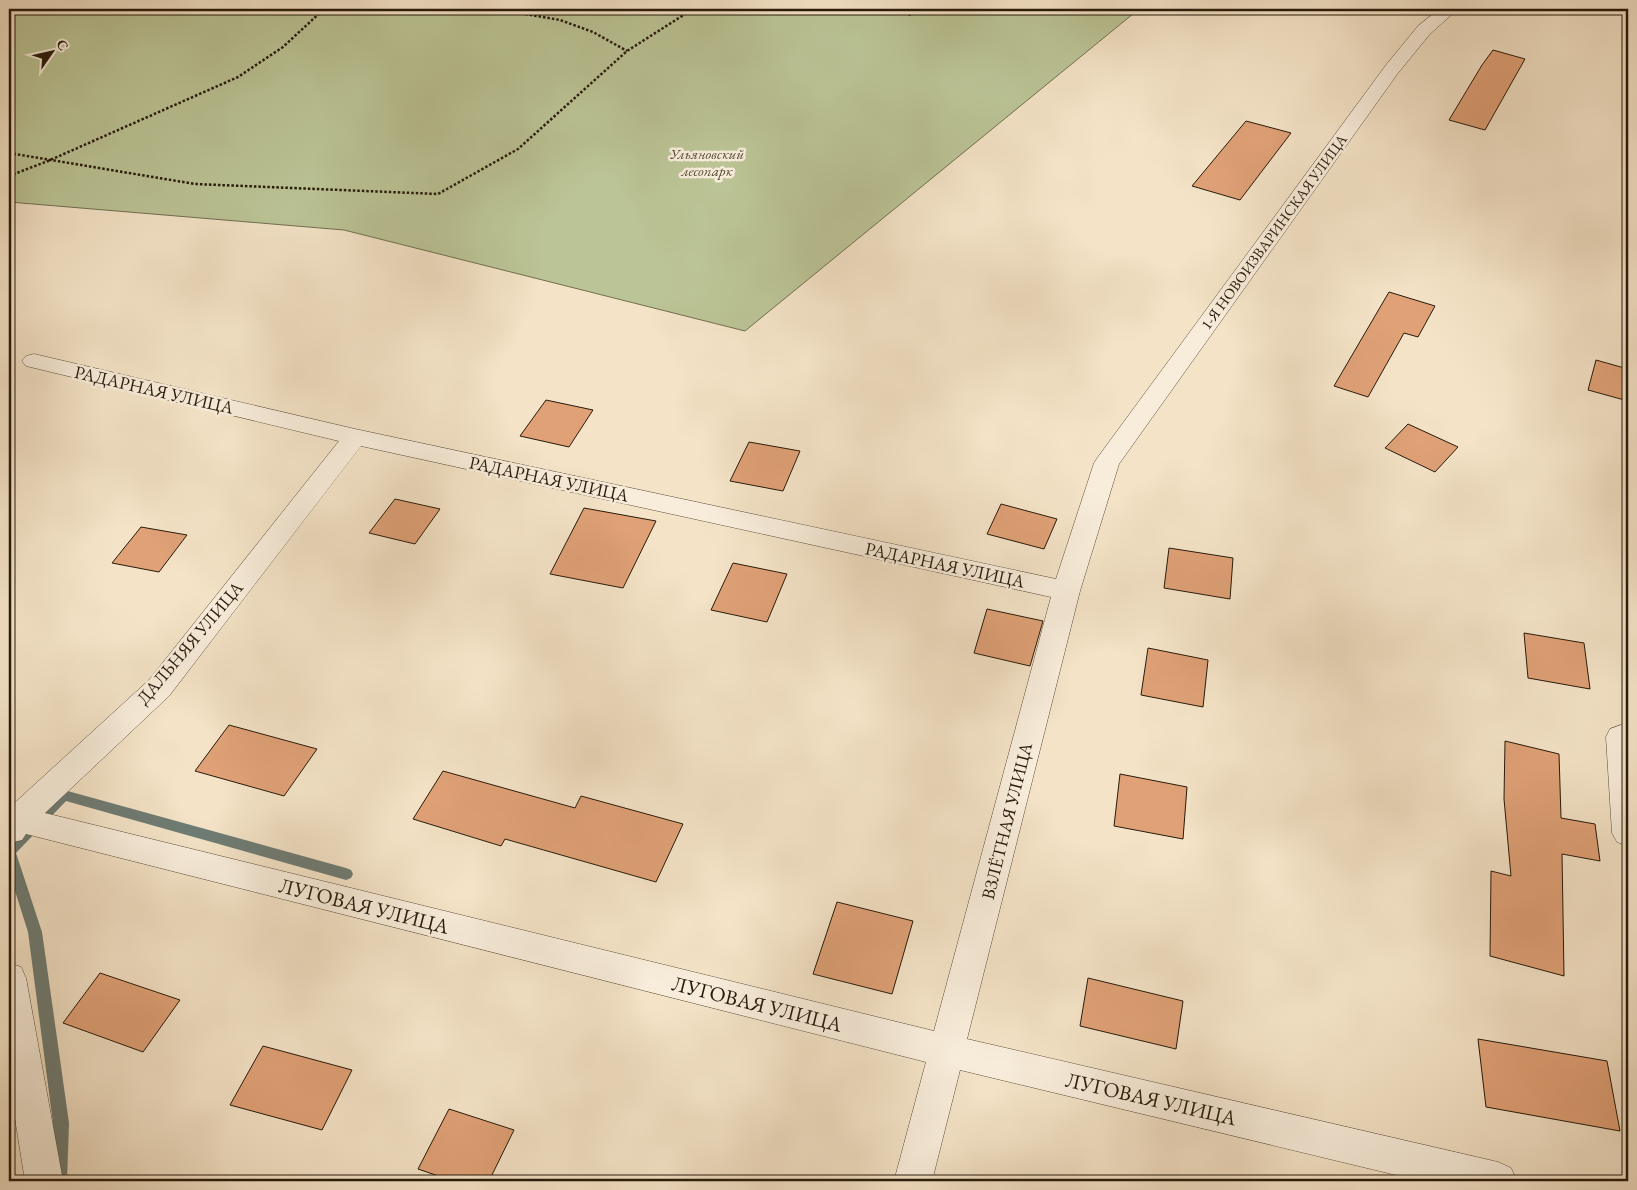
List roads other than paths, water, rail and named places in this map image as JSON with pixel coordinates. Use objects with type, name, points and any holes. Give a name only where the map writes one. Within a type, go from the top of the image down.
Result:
[{"type":"street","name":"1-Я НОВОИЗВАРИНСКАЯ УЛИЦА","points":[[1106,463],[1392,69],[1424,30],[1449,9]]},
{"type":"street","name":"РАДАРНАЯ УЛИЦА","points":[[34,362],[355,437],[1066,591]]},
{"type":"street","name":"ДАЛЬНЯЯ УЛИЦА","points":[[13,827],[158,688],[355,437]]},
{"type":"street","name":"ВЗЛЁТНАЯ УЛИЦА","points":[[913,1181],[1066,591],[1106,463]]},
{"type":"street","points":[[1621,737],[1628,833]]},
{"type":"street","name":"ЛУГОВАЯ УЛИЦА","points":[[13,827],[1498,1181]]},
{"type":"street","points":[[9,978],[44,1181]]},
{"type":"waterway","points":[[9,851],[64,795],[346,874]]},
{"type":"waterway","points":[[9,852],[35,932],[61,1123],[59,1181]]},
{"type":"park label","name":"Ульяновский лесопарк","points":[[707,162]]}]
